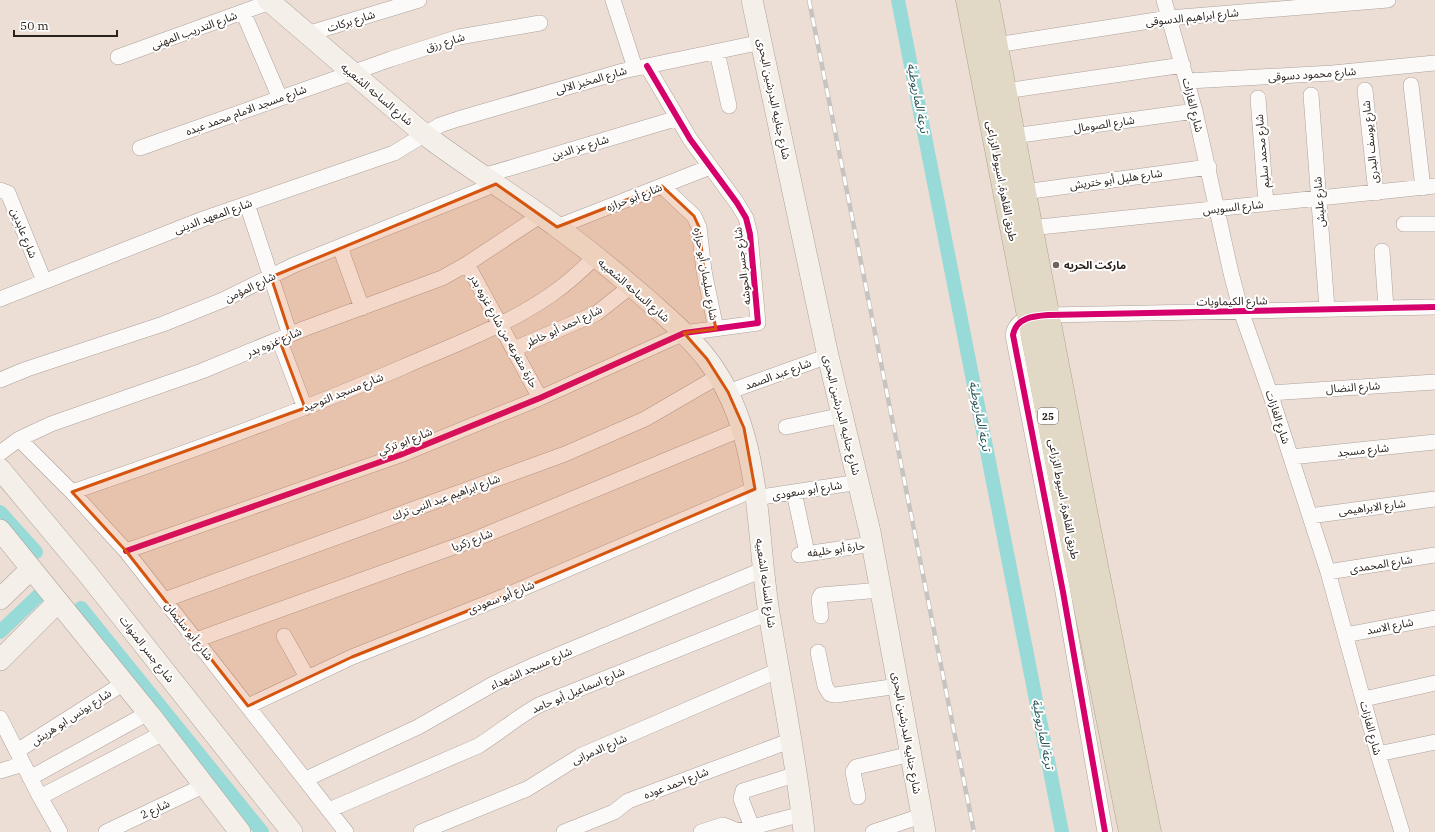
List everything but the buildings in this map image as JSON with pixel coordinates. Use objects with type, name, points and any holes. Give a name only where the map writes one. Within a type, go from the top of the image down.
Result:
[{"type":"highway","name":"طريق القاهرة, اسيوط الزراعى","points":[[967,0],[1039,316],[1150,832]]},
{"type":"highway","name":"طريق القاهرة, اسيوط الزراعى","points":[[988,0],[1030,228],[1039,316],[1072,543],[1130,832]]},
{"type":"street","name":"شارع بركات","points":[[307,34],[419,0]]},
{"type":"street","name":"شارع جسر الحوشه","points":[[613,0],[641,67],[678,118],[710,167],[737,203],[749,226],[758,320],[756,324],[684,333]]},
{"type":"street","name":"شارع جنابيه البدرشين البحرى","points":[[752,0],[828,356],[859,482],[872,544],[923,824]]},
{"type":"street","name":"شارع الغازات","points":[[1164,0],[1188,81],[1209,167],[1231,273],[1241,311],[1270,393],[1328,572],[1378,754],[1402,832]]},
{"type":"street","name":"شارع ابراهيم الدسوقى","points":[[996,45],[1169,18],[1388,0]]},
{"type":"street","name":"شارع الساحه الشعبيه","points":[[269,1],[424,134],[549,221],[596,256],[684,333],[708,359],[724,384],[744,428],[749,448],[762,570],[792,740],[803,823]]},
{"type":"street","name":"شارع التدريب المهنى","points":[[118,58],[269,1]]},
{"type":"street","points":[[243,12],[280,98]]},
{"type":"street","name":"شارع رزق","points":[[353,73],[459,37],[540,23]]},
{"type":"street","name":"شارع المخبز الالى","points":[[424,134],[440,125],[470,115],[641,67],[762,42]]},
{"type":"street","points":[[717,52],[728,106]]},
{"type":"street","name":"شارع محمود دسوقى","points":[[1188,81],[1333,73],[1435,63]]},
{"type":"street","points":[[1005,90],[1183,65]]},
{"type":"street","name":"شارع مسجد الامام محمد عبده","points":[[140,148],[353,73]]},
{"type":"street","points":[[1411,85],[1429,187]]},
{"type":"street","name":"شارع يوسف البدرى","points":[[1364,90],[1376,193]]},
{"type":"street","name":"شارع عليش","points":[[1311,95],[1327,309]]},
{"type":"street","name":"شارع محمد سليم","points":[[1258,98],[1266,204]]},
{"type":"street","name":"شارع الصومال","points":[[1013,136],[1195,111]]},
{"type":"street","name":"شارع عز الدين","points":[[489,180],[678,118]]},
{"type":"street","name":"شارع المعهد الدينى","points":[[0,299],[247,204],[388,155],[410,144],[424,134]]},
{"type":"street","name":"شارع أبو حرازه","points":[[549,221],[662,186],[710,167]]},
{"type":"street","name":"شارع هليل أبو ختريش","points":[[1024,192],[1209,167]]},
{"type":"street","name":"شارع المؤمن","points":[[0,380],[27,369],[163,324],[222,300],[294,265],[340,247],[489,180]]},
{"type":"street","name":"شارع سليمان أبو حرازه","points":[[662,186],[694,216],[699,227],[704,271],[716,329]]},
{"type":"street","name":"شارع السويس","points":[[1030,228],[1429,187]]},
{"type":"street","name":"شارع عابدين","points":[[0,190],[8,193],[44,281]]},
{"type":"street","points":[[247,204],[271,277],[284,337],[305,408]]},
{"type":"street","name":"شارع غزوه بدر","points":[[0,453],[20,440],[51,424],[202,371],[284,337],[442,278],[549,221]]},
{"type":"street","points":[[1404,224],[1435,224]]},
{"type":"street","points":[[340,247],[362,308]]},
{"type":"street","points":[[1382,251],[1386,308]]},
{"type":"street","name":"شارع مسجد التوحيد","points":[[72,492],[219,441],[305,408],[368,382],[500,323],[552,294],[575,276],[596,256]]},
{"type":"street","name":"حارة متفرعه من شارع غزوه بدر","points":[[467,264],[540,398]]},
{"type":"street","name":"شارع احمد أبو خاطر","points":[[514,349],[597,313],[632,286]]},
{"type":"street","name":"شارع الكيماويات","points":[[1039,316],[1435,307]]},
{"type":"street","points":[[1039,316],[1017,326],[1013,335],[1063,592],[1105,832]]},
{"type":"street","name":"شارع ابو تركي","points":[[126,551],[400,454],[540,398],[684,333]]},
{"type":"street","name":"شارع عبد الصمد","points":[[724,384],[828,356]]},
{"type":"street","name":"شارع النضال","points":[[1270,393],[1435,382]]},
{"type":"street","name":"شارع ابراهيم عبد النبى ترك","points":[[164,600],[572,451],[724,384]]},
{"type":"street","points":[[786,427],[843,415]]},
{"type":"street","name":"شارع زكريا","points":[[196,640],[473,540],[744,428]]},
{"type":"street","name":"شارع أبو سليمان","points":[[20,440],[72,492],[126,551],[346,832]]},
{"type":"street","name":"شارع مسجد","points":[[1291,458],[1435,442]]},
{"type":"street","name":"شارع جسر المنوات","points":[[0,469],[87,572],[292,832]]},
{"type":"street","name":"شارع أبو سعودى","points":[[248,706],[352,657],[755,494],[794,492],[859,482]]},
{"type":"street","name":"حارة أبو خليفه","points":[[794,492],[803,554],[872,544]]},
{"type":"street","name":"شارع الابراهيمى","points":[[1310,516],[1435,499]]},
{"type":"street","points":[[0,530],[148,713],[240,832]]},
{"type":"street","name":"شارع المحمدى","points":[[1328,572],[1435,555]]},
{"type":"street","points":[[0,599],[31,569]]},
{"type":"street","name":"شارع مسجد الشهداء","points":[[306,779],[423,725],[489,686],[532,666],[762,570]]},
{"type":"street","points":[[821,616],[819,599],[821,595],[881,590]]},
{"type":"street","points":[[0,660],[58,602]]},
{"type":"street","name":"شارع اسماعيل أبو حامد","points":[[329,810],[478,746],[500,732],[521,715],[539,705],[769,613]]},
{"type":"street","name":"شارع الاسد","points":[[1345,635],[1435,618]]},
{"type":"street","points":[[284,636],[307,677]]},
{"type":"street","points":[[818,652],[826,689],[833,695],[898,686]]},
{"type":"street","name":"شارع الدمرانى","points":[[421,832],[516,794],[586,754],[779,670]]},
{"type":"street","name":"شارع يونس ابو هريش","points":[[0,771],[124,683]]},
{"type":"street","points":[[1364,699],[1435,683]]},
{"type":"street","points":[[30,778],[148,713]]},
{"type":"street","points":[[0,718],[30,778],[60,832]]},
{"type":"street","points":[[40,797],[163,733]]},
{"type":"street","name":"شارع احمد عوده","points":[[564,832],[614,812],[628,802],[792,740]]},
{"type":"street","points":[[1378,754],[1435,742]]},
{"type":"street","points":[[858,797],[853,772],[856,767],[911,754]]},
{"type":"street","points":[[752,827],[741,799],[743,791],[797,774]]},
{"type":"street","name":"شارع 2","points":[[106,832],[204,786]]},
{"type":"street","points":[[701,832],[720,826],[726,826],[736,831],[752,827],[803,823]]},
{"type":"street","points":[[873,832],[923,824]]},
{"type":"highlighted area","points":[[496,184],[557,227],[662,186],[694,216],[699,227],[704,271],[716,329],[684,333],[707,359],[728,392],[744,428],[755,489],[505,596],[352,657],[248,706],[126,551],[72,492],[305,408],[279,339],[290,335],[271,277]]},
{"type":"waterway","name":"ترعة الماريوطية","points":[[898,0],[1062,832]]},
{"type":"waterway","points":[[0,512],[36,552]]},
{"type":"waterway","points":[[0,632],[40,594]]},
{"type":"waterway","points":[[81,608],[262,832]]},
{"type":"railway","points":[[809,0],[974,832]]},
{"type":"cycle path","points":[[126,551],[400,455],[540,398],[684,333],[758,323],[750,234],[746,218],[737,203],[690,139],[647,66]]},
{"type":"cycle path","points":[[1105,832],[1063,592],[1013,335],[1018,324],[1032,317],[1049,315],[1435,307]]},
{"type":"place","name":"ماركت الحريه","points":[[1056,265]]}]
